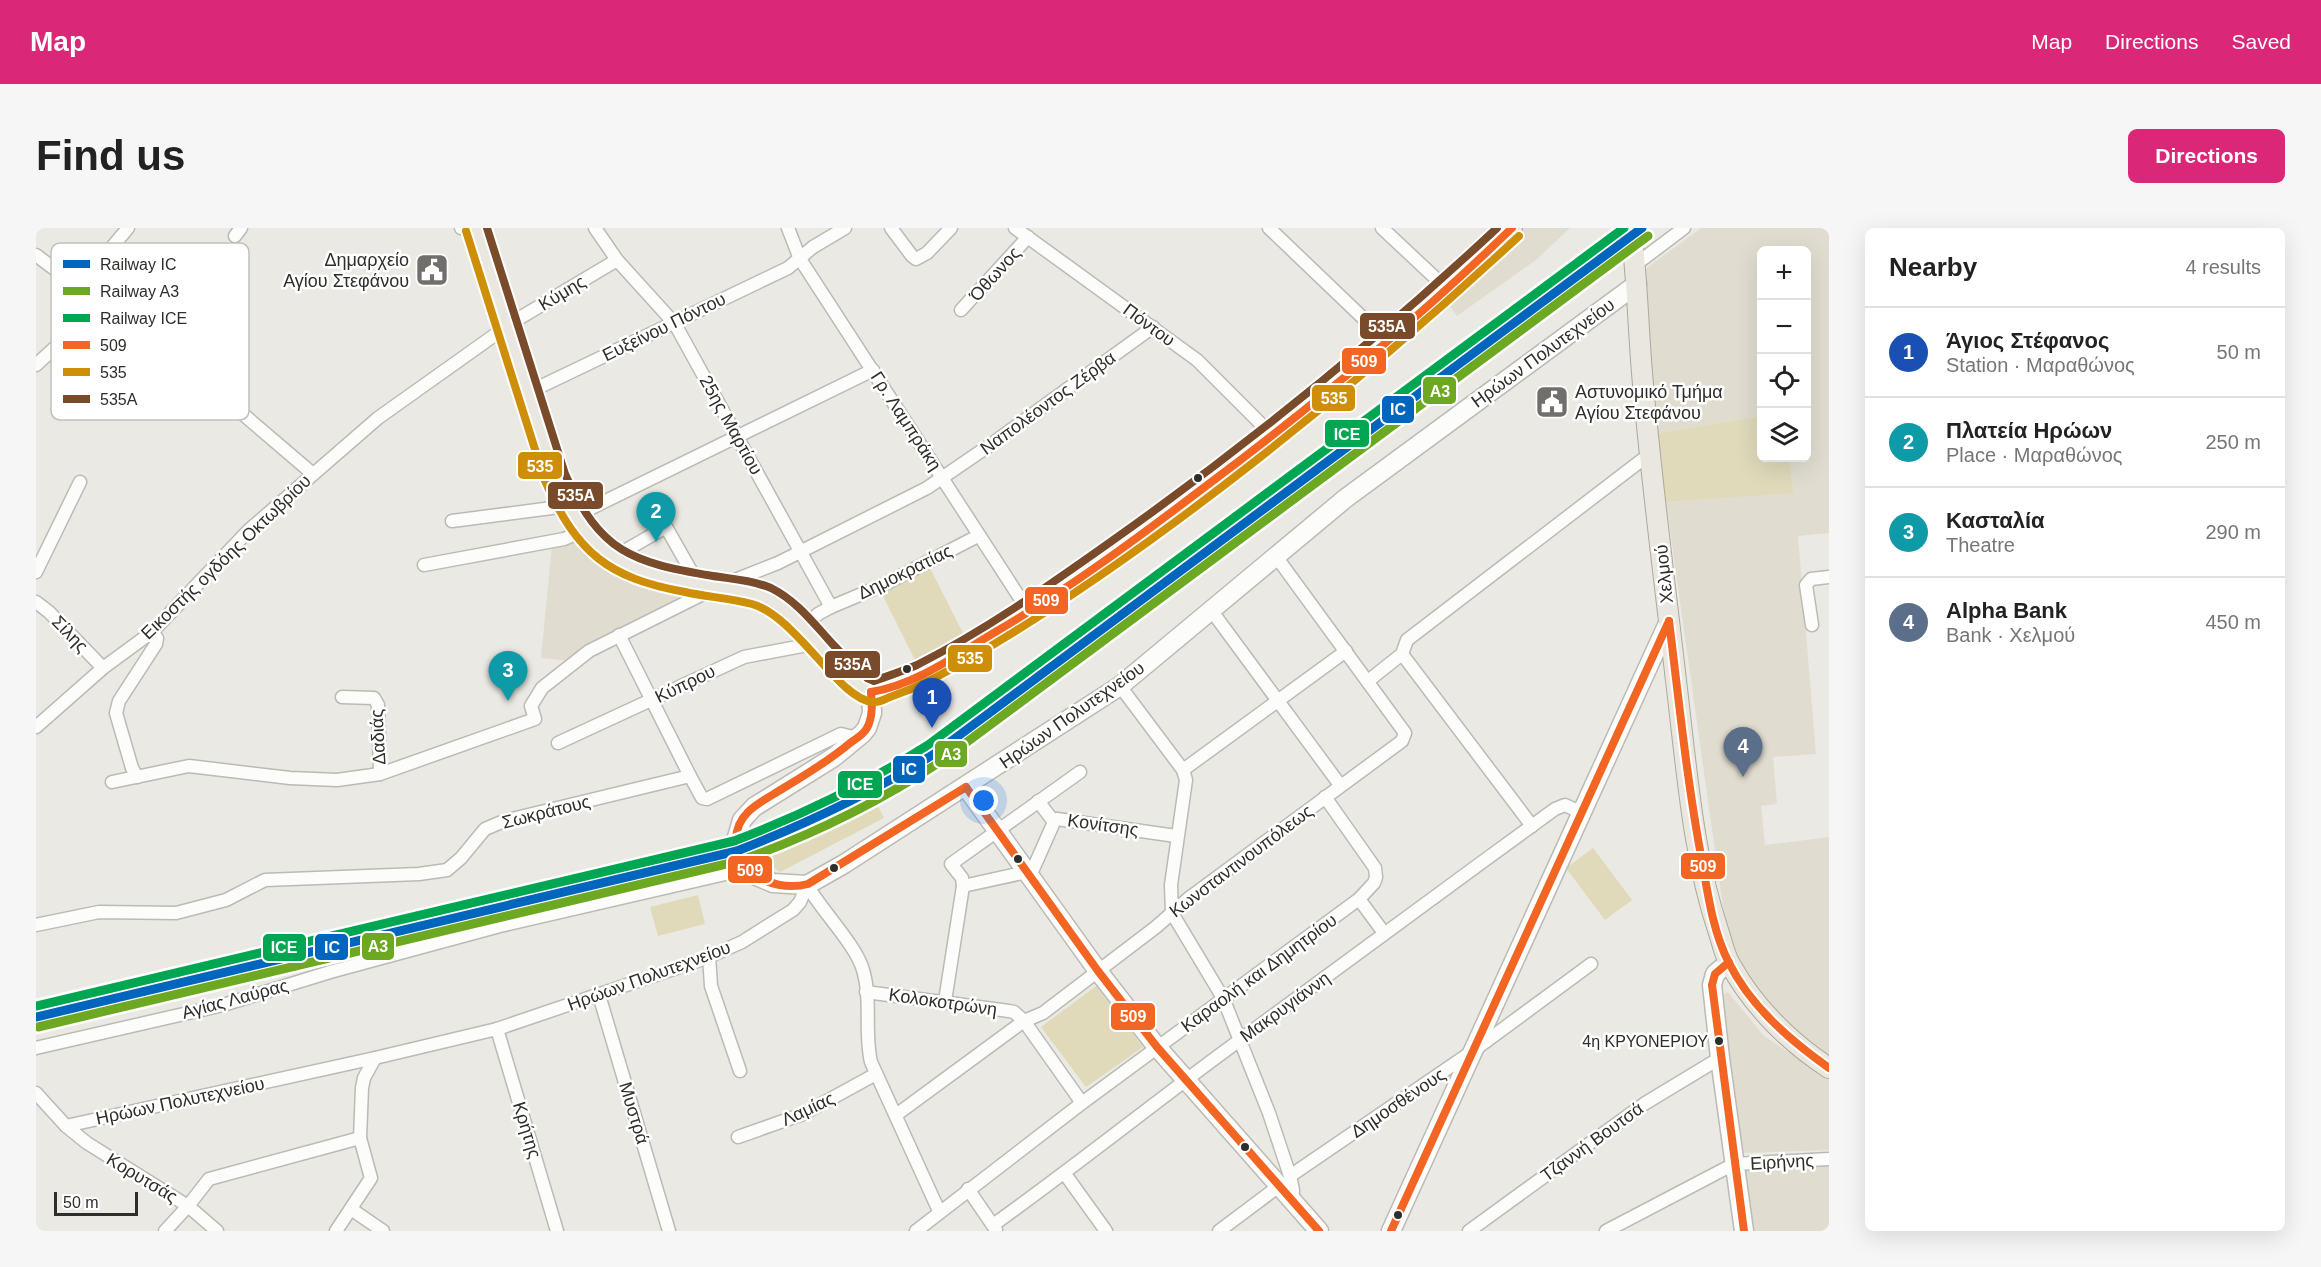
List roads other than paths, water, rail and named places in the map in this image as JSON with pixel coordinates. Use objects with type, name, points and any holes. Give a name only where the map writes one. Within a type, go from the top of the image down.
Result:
[{"type":"main road","name":"Χελμού","points":[[1631,228],[1642,373],[1669,621],[1691,806],[1709,900],[1729,962],[1769,1017],[1791,1039],[1829,1068]]},
{"type":"main road","points":[[471,229],[506,327],[555,478],[574,518],[595,543],[614,557],[652,574],[753,594],[772,601],[785,609],[804,627],[861,687],[871,692],[881,691],[920,675],[1029,612],[1187,501],[1387,341],[1447,289],[1507,230]]},
{"type":"street","points":[[116,243],[128,228]]},
{"type":"street","name":"25ης Μαρτίου","points":[[595,228],[617,260],[675,324],[831,607]]},
{"type":"street","name":"Γρ. Λαμπράκη","points":[[788,228],[800,259],[1029,612]]},
{"type":"street","name":"Ευξείνου Πόντου","points":[[527,393],[788,268],[822,241],[845,228]]},
{"type":"street","points":[[891,228],[910,255],[916,259],[927,253],[951,228]]},
{"type":"street","name":"Πόντου","points":[[1015,228],[1197,360],[1272,435]]},
{"type":"street","points":[[1269,228],[1387,341]]},
{"type":"street","points":[[1382,228],[1447,289]]},
{"type":"street","points":[[1635,266],[1684,228]]},
{"type":"street","name":"Όθωνος","points":[[961,310],[1028,237]]},
{"type":"street","points":[[36,255],[51,267]]},
{"type":"street","name":"Κύμης","points":[[506,327],[617,260]]},
{"type":"street","name":"Ηρώων Πολυτεχνείου","points":[[66,1126],[497,1029],[709,956],[742,942],[793,910],[800,902],[807,885],[899,830],[1120,686],[1275,555],[1635,266]]},
{"type":"street","name":"Εικοστής ογδόης Οκτωβρίου","points":[[36,727],[103,668],[152,632],[249,530],[378,418],[506,327]]},
{"type":"street","name":"Ναπολέοντος Ζέρβα","points":[[380,774],[535,719],[531,706],[542,688],[589,651],[717,587],[766,568],[801,551],[942,478],[1153,327]]},
{"type":"street","points":[[36,365],[51,351]]},
{"type":"street","points":[[452,521],[574,518],[873,370]]},
{"type":"street","points":[[249,419],[313,474]]},
{"type":"street","points":[[1368,681],[1402,654],[1407,640],[1651,453]]},
{"type":"street","points":[[36,572],[80,482]]},
{"type":"street","points":[[424,565],[564,539],[574,518]]},
{"type":"street","points":[[614,557],[666,527],[691,571],[694,583]]},
{"type":"street","name":"Δημοκρατίας","points":[[831,607],[902,576],[978,536]]},
{"type":"street","name":"Κωνσταντινουπόλεως","points":[[896,1115],[1024,1021],[1043,1013],[1172,912],[1398,744],[1405,736],[1368,681],[1275,555]]},
{"type":"street","points":[[1812,625],[1806,585],[1811,579],[1829,577]]},
{"type":"street","name":"Σίλης","points":[[36,602],[49,612],[103,668]]},
{"type":"street","points":[[804,627],[818,614],[831,607]]},
{"type":"street","points":[[1211,610],[1340,785]]},
{"type":"street","points":[[1391,1231],[1669,621]]},
{"type":"street","points":[[137,777],[132,768],[116,713],[119,701],[156,644],[156,638],[152,632]]},
{"type":"street","points":[[619,635],[702,798],[708,799],[841,734],[856,738]]},
{"type":"street","name":"Κύπρου","points":[[558,743],[744,657],[818,643]]},
{"type":"street","points":[[1183,770],[1346,651]]},
{"type":"street","points":[[1402,654],[1532,826]]},
{"type":"street","points":[[1120,686],[1183,770],[1186,780],[1176,836],[1171,885],[1172,912],[1223,998],[1269,1113],[1292,1201],[1319,1231]]},
{"type":"street","points":[[871,692],[872,708],[865,731],[834,757],[744,815],[739,825],[735,844],[747,869],[760,879],[773,883],[807,885],[860,962],[866,992],[867,1044],[876,1074],[939,1211]]},
{"type":"street","name":"Δαδιάς","points":[[342,697],[374,698],[378,705],[380,774]]},
{"type":"street","points":[[112,782],[189,766],[337,780],[380,774]]},
{"type":"street","points":[[945,1001],[963,886],[962,878],[951,864],[1080,772]]},
{"type":"street","name":"Σωκράτους","points":[[36,925],[99,912],[176,913],[226,900],[265,880],[420,874],[447,870],[461,858],[485,829],[504,820],[690,776]]},
{"type":"street","points":[[966,787],[1098,971],[1157,1047],[1185,1081],[1285,1181]]},
{"type":"street","name":"Καραολή και Δημητρίου","points":[[916,1231],[1082,1103],[1359,899],[1374,883],[1377,870],[1325,797]]},
{"type":"street","points":[[1038,801],[1054,822]]},
{"type":"street","name":"Μακρυγιάννη","points":[[995,1228],[1185,1081],[1555,809],[1565,805],[1582,813]]},
{"type":"street","name":"Κονίτσης","points":[[1029,874],[1054,822],[1059,819],[1176,836]]},
{"type":"street","name":"Αγίας Λαύρας","points":[[36,1048],[223,1005],[330,972],[500,926],[747,869]]},
{"type":"street","points":[[963,886],[1029,874]]},
{"type":"street","points":[[1359,899],[1384,933]]},
{"type":"street","points":[[709,956],[711,986],[740,1071]]},
{"type":"street","points":[[1729,962],[1713,979],[1720,1058],[1744,1231]]},
{"type":"street","name":"Δημοσθένους","points":[[1219,1231],[1285,1181],[1473,1051],[1591,964]]},
{"type":"street","name":"Κολοκοτρώνη","points":[[866,992],[1009,1011],[1014,1012],[1024,1021]]},
{"type":"street","name":"Μυστρά","points":[[598,995],[669,1231]]},
{"type":"street","points":[[1024,1021],[1082,1103]]},
{"type":"street","name":"Κρήτης","points":[[497,1029],[557,1231]]},
{"type":"street","points":[[336,1231],[370,1178],[360,1138],[362,1083],[375,1058]]},
{"type":"street","name":"Τζαννή Βουτσά","points":[[1469,1231],[1644,1104],[1720,1058]]},
{"type":"street","name":"Λαμίας","points":[[738,1137],[803,1114],[876,1074]]},
{"type":"street","name":"Κορυτσάς","points":[[36,1093],[66,1126],[100,1153],[189,1206],[209,1179],[360,1138]]},
{"type":"street","name":"Ειρήνης","points":[[1734,1164],[1829,1159]]},
{"type":"street","points":[[1606,1231],[1734,1164]]},
{"type":"street","points":[[1065,1174],[1106,1231]]},
{"type":"street","points":[[968,1189],[995,1228]]},
{"type":"street","points":[[165,1231],[189,1206],[217,1231]]},
{"type":"street","points":[[351,1209],[383,1231]]},
{"type":"rail line","name":"ICE","points":[[36,1006],[734,841],[833,798],[928,745],[1624,228]]},
{"type":"rail line","name":"IC","points":[[36,1017],[737,851],[838,807],[934,754],[1642,228]]},
{"type":"rail line","name":"A3","points":[[38,1027],[739,861],[843,818],[940,762],[1648,236]]},
{"type":"place","name":"Δημαρχείο Αγίου Στεφάνου","points":[[432,270]]},
{"type":"place","name":"Αστυνομικό Τμήμα Αγίου Στεφάνου","points":[[1552,402]]},
{"type":"place","name":"Πλατεία Ηρώων","points":[[656,542]]},
{"type":"place","name":"Κασταλία","points":[[508,701]]},
{"type":"place","name":"Άγιος Στέφανος","points":[[932,728]]},
{"type":"place","name":"Alpha Bank","points":[[1743,777]]},
{"type":"place","name":"4η ΚΡΥΟΝΕΡΙΟΥ","points":[[1719,1041]]}]
